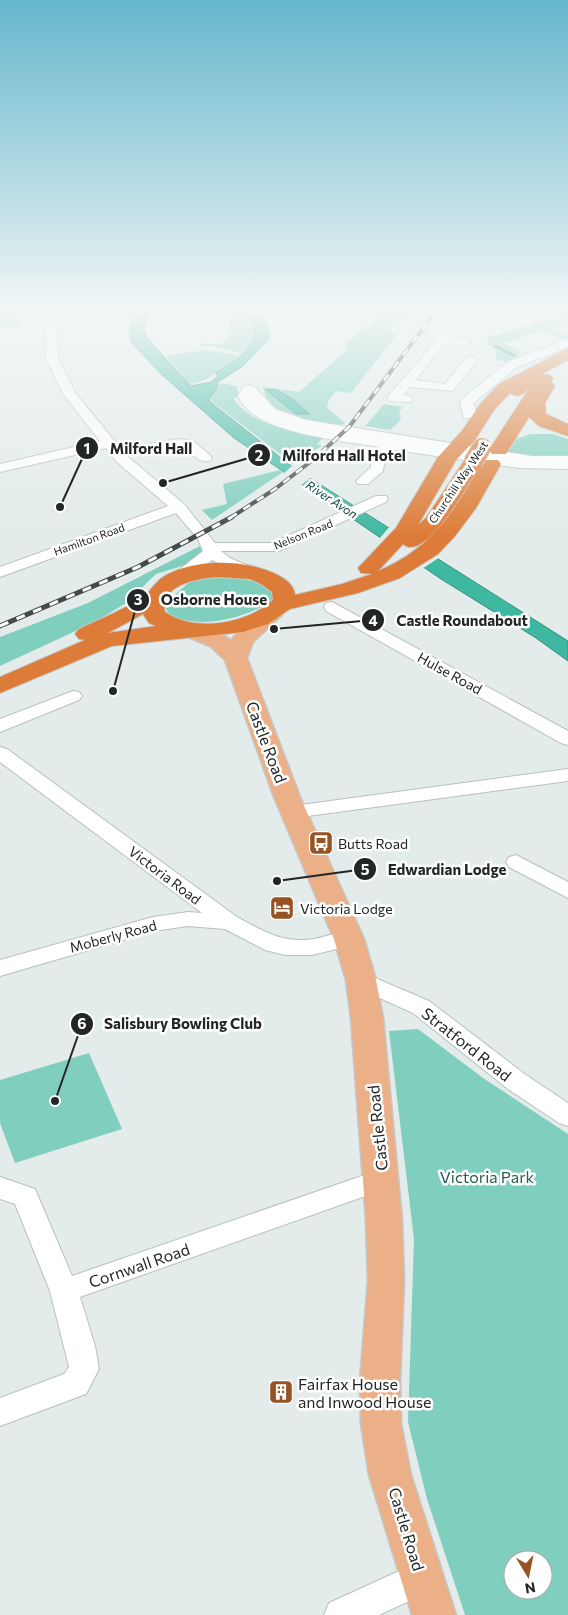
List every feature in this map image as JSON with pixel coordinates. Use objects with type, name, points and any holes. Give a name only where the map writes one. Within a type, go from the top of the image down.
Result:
[{"type":"highway","points":[[398,556],[418,539],[453,452],[468,436],[487,407],[505,388],[511,385]]},
{"type":"highway","name":"Churchill Way West","points":[[0,686],[106,640],[132,635],[234,626],[277,610],[377,581],[398,556],[418,539],[449,532],[463,513],[514,394],[521,385]]},
{"type":"highway","name":"Churchill Way West","points":[[489,454],[539,385]]},
{"type":"highway","points":[[548,385],[536,402],[535,410],[539,419],[568,430]]},
{"type":"highway","points":[[489,454],[511,438],[530,432],[553,432],[568,436]]},
{"type":"highway","name":"Churchill Way West","points":[[180,577],[218,570],[256,574],[298,582],[324,582],[347,578],[398,556]]},
{"type":"highway","points":[[256,574],[283,590],[285,598],[277,610]]},
{"type":"highway","points":[[0,676],[154,600],[169,583],[180,577]]},
{"type":"highway","points":[[154,600],[154,613],[158,619],[192,630]]},
{"type":"main road","points":[[236,658],[238,644],[242,638],[277,610]]},
{"type":"main road","points":[[192,630],[218,641],[236,658]]},
{"type":"main road","name":"Castle Road","points":[[236,658],[293,812],[348,938],[361,980],[367,1018],[382,1180],[386,1280],[380,1381],[381,1424],[390,1475],[427,1597]]},
{"type":"street","points":[[64,385],[70,395],[131,468],[179,507],[197,526],[210,549],[224,561],[256,574]]},
{"type":"street","points":[[405,385],[394,398],[406,400]]},
{"type":"street","points":[[426,385],[448,388],[450,385]]},
{"type":"street","points":[[469,415],[467,402],[487,385]]},
{"type":"street","points":[[400,444],[303,424],[270,412],[264,408],[249,388],[244,396],[248,405],[258,413],[283,425],[400,444],[542,466],[568,465]]},
{"type":"street","points":[[0,468],[114,448],[178,442],[188,444],[205,458]]},
{"type":"street","points":[[363,481],[378,468],[378,456],[400,444]]},
{"type":"street","points":[[453,452],[543,461],[568,460]]},
{"type":"street","name":"Nelson Road","points":[[210,549],[228,546],[274,548],[363,509],[381,499]]},
{"type":"street","name":"Hamilton Road","points":[[0,572],[179,507]]},
{"type":"street","points":[[180,577],[204,560],[210,549]]},
{"type":"street","name":"Hulse Road","points":[[332,607],[568,740]]},
{"type":"street","points":[[0,726],[73,696]]},
{"type":"street","name":"Victoria Road","points":[[0,753],[229,922],[273,945],[285,948],[312,947],[348,938]]},
{"type":"street","points":[[293,812],[568,775]]},
{"type":"street","points":[[516,862],[568,891]]},
{"type":"street","name":"Moberly Road","points":[[0,968],[153,924],[188,919],[229,922]]},
{"type":"street","name":"Stratford Road","points":[[361,980],[421,1008],[517,1082],[568,1116]]},
{"type":"street","name":"Cornwall Road","points":[[64,1291],[382,1180]]},
{"type":"street","points":[[0,1188],[26,1197],[64,1291],[80,1346],[84,1369],[75,1384],[0,1412]]},
{"type":"street","points":[[341,1615],[427,1597]]},
{"type":"green space","points":[[219,385],[237,386],[238,397],[233,398],[251,415],[274,426],[323,438],[317,444],[322,446],[293,464],[211,401]]},
{"type":"green space","points":[[307,385],[357,385],[351,393],[336,391],[328,402],[327,408],[345,423],[338,427],[304,420],[282,412],[273,406],[266,397],[263,387],[299,392]]},
{"type":"green space","points":[[384,404],[402,407],[399,413],[401,417],[399,422],[390,430],[365,426]]},
{"type":"green space","points":[[531,434],[553,434],[568,439],[568,457],[556,459],[507,452],[516,439]]},
{"type":"green space","points":[[280,470],[283,472],[212,520],[202,510],[227,504],[223,484]]},
{"type":"green space","points":[[200,546],[202,552],[198,558],[182,566],[156,574],[126,603],[95,622],[0,666],[0,637],[88,603]]},
{"type":"green space","points":[[227,575],[261,583],[274,593],[271,602],[235,617],[208,622],[182,620],[169,616],[165,606],[167,601],[192,580]]},
{"type":"green space","name":"Victoria Park","points":[[418,1029],[483,1078],[568,1134],[568,1615],[465,1615],[427,1499],[408,1422],[414,1239],[389,1031]]},
{"type":"green space","points":[[89,1053],[122,1129],[15,1163],[0,1123],[0,1080]]},
{"type":"water","name":"River Avon","points":[[174,385],[217,385],[209,401],[294,468],[568,641],[568,661],[536,638],[441,579],[234,438]]},
{"type":"water","points":[[275,389],[294,400],[309,414],[296,414],[266,390]]},
{"type":"pier","points":[[294,464],[312,477],[300,486],[282,475]]},
{"type":"pier","points":[[391,525],[440,557],[422,569],[379,539]]},
{"type":"railway","points":[[230,518],[275,489],[314,459],[349,427],[380,385]]},
{"type":"railway","points":[[0,626],[138,567],[232,517]]},
{"type":"place","name":"Milford Hall Hotel","points":[[163,483]]},
{"type":"place","name":"Milford Hall","points":[[60,507]]},
{"type":"place","name":"Castle Roundabout","points":[[274,629]]},
{"type":"place","name":"Osborne House","points":[[113,691]]},
{"type":"place","name":"Butts Road","points":[[321,843]]},
{"type":"place","name":"Edwardian Lodge","points":[[277,881]]},
{"type":"place","name":"Victoria Lodge","points":[[282,908]]},
{"type":"place","name":"Salisbury Bowling Club","points":[[55,1101]]},
{"type":"place","name":"Fairfax House and Inwood House","points":[[281,1392]]}]
